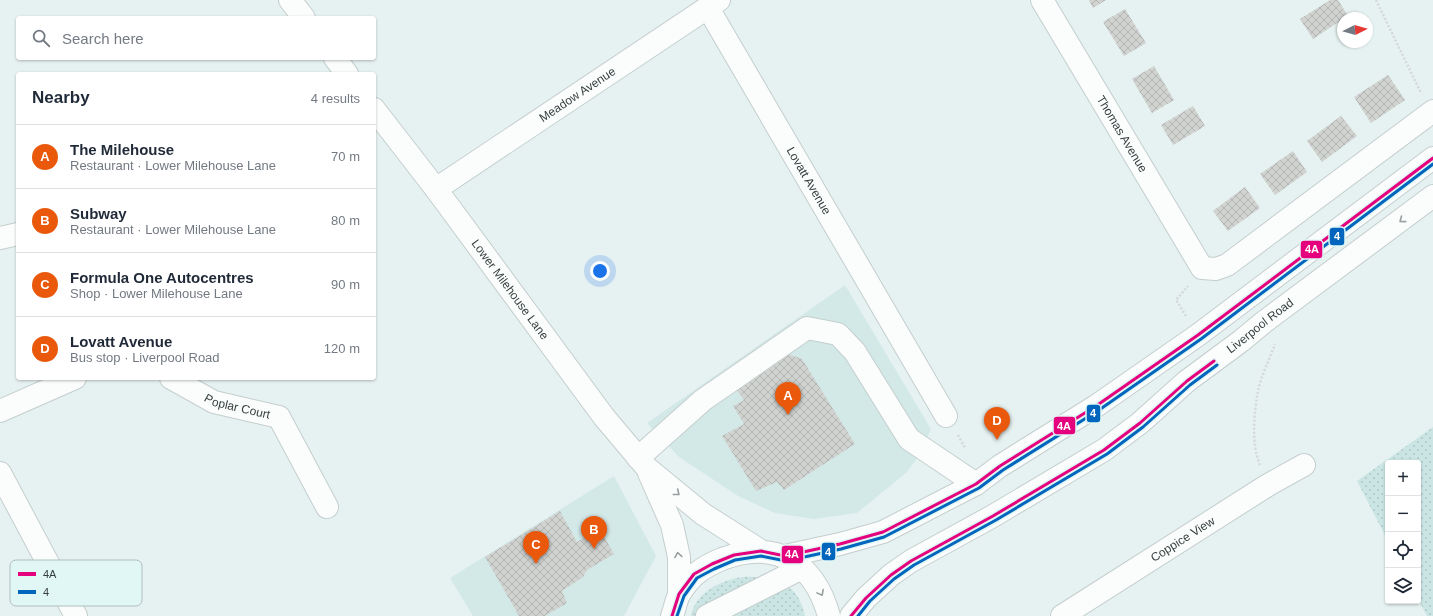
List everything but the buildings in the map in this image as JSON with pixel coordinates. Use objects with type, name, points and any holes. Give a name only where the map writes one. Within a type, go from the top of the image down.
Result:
[{"type":"main road","points":[[290,0],[302,16]]},
{"type":"main road","name":"Thomas Avenue","points":[[1042,0],[1202,268]]},
{"type":"main road","name":"Meadow Avenue","points":[[436,190],[713,4]]},
{"type":"main road","name":"Lovatt Avenue","points":[[713,4],[946,416]]},
{"type":"main road","points":[[336,60],[346,72]]},
{"type":"main road","name":"Lower Milehouse Lane","points":[[376,112],[604,417],[642,463],[703,514],[761,551]]},
{"type":"main road","points":[[1202,268],[1216,269],[1227,265],[1432,112]]},
{"type":"main road","points":[[707,616],[794,562],[840,544],[883,532],[976,484],[1000,466],[1096,406],[1198,335],[1433,158]]},
{"type":"main road","name":"Liverpool Road","points":[[852,616],[866,598],[891,575],[911,561],[992,516],[1104,450],[1140,423],[1187,381],[1433,196]]},
{"type":"main road","points":[[0,238],[16,234]]},
{"type":"main road","points":[[642,463],[702,400],[807,328],[838,334],[855,352],[909,439],[976,484]]},
{"type":"main road","points":[[0,411],[70,380]]},
{"type":"main road","name":"Poplar Court","points":[[175,380],[214,402],[279,417],[327,507]]},
{"type":"main road","name":"Lower Milehouse Lane","points":[[642,463],[672,525],[680,558],[679,594]]},
{"type":"main road","name":"Coppice View","points":[[1062,616],[1268,485],[1304,465]]},
{"type":"main road","points":[[0,473],[46,560]]},
{"type":"main road","points":[[672,616],[679,594],[694,574],[712,564],[734,555],[761,551],[794,562],[814,581],[824,599],[829,616]]},
{"type":"main road","points":[[71,606],[76,616]]},
{"type":"path","points":[[1376,0],[1432,112]]},
{"type":"path","points":[[1198,335],[1176,300],[1202,268]]},
{"type":"path","points":[[1264,322],[1277,339],[1258,390],[1254,433],[1258,459],[1268,485]]},
{"type":"shaded area","points":[[845,285],[931,429],[918,457],[906,473],[857,513],[814,519],[775,513],[738,496],[679,457],[647,423]]},
{"type":"shaded area","points":[[1433,427],[1433,616],[1427,616],[1421,604],[1421,460],[1387,460]]},
{"type":"shaded area","points":[[1385,461],[1385,535],[1357,481]]},
{"type":"shaded area","points":[[614,476],[656,556],[624,616],[473,616],[450,578]]},
{"type":"shaded area","points":[[740,577],[760,577],[777,581],[790,588],[799,599],[805,616],[691,616],[697,601],[708,590],[715,586]]},
{"type":"transit line","name":"4A","points":[[672,616],[679,594],[694,574],[712,564],[734,555],[761,551],[785,556],[840,544],[883,532],[976,484],[1000,466],[1096,406],[1198,335],[1433,158]]},
{"type":"transit line","name":"4","points":[[677,616],[684,596],[697,578],[735,560],[761,556],[786,561],[841,549],[884,537],[979,488],[1003,470],[1099,410],[1201,339],[1433,164]]},
{"type":"transit line","name":"4A","points":[[851,616],[866,598],[891,575],[911,561],[993,516],[1104,450],[1140,423],[1187,381],[1214,361]]},
{"type":"transit line","name":"4","points":[[858,616],[870,601],[894,579],[914,565],[996,520],[1107,454],[1143,427],[1190,385],[1217,365]]},
{"type":"place","name":"The Milehouse","points":[[788,415]]},
{"type":"place","name":"Lovatt Avenue","points":[[997,440]]},
{"type":"place","name":"Subway","points":[[594,549]]},
{"type":"place","name":"Formula One Autocentres","points":[[536,564]]}]
